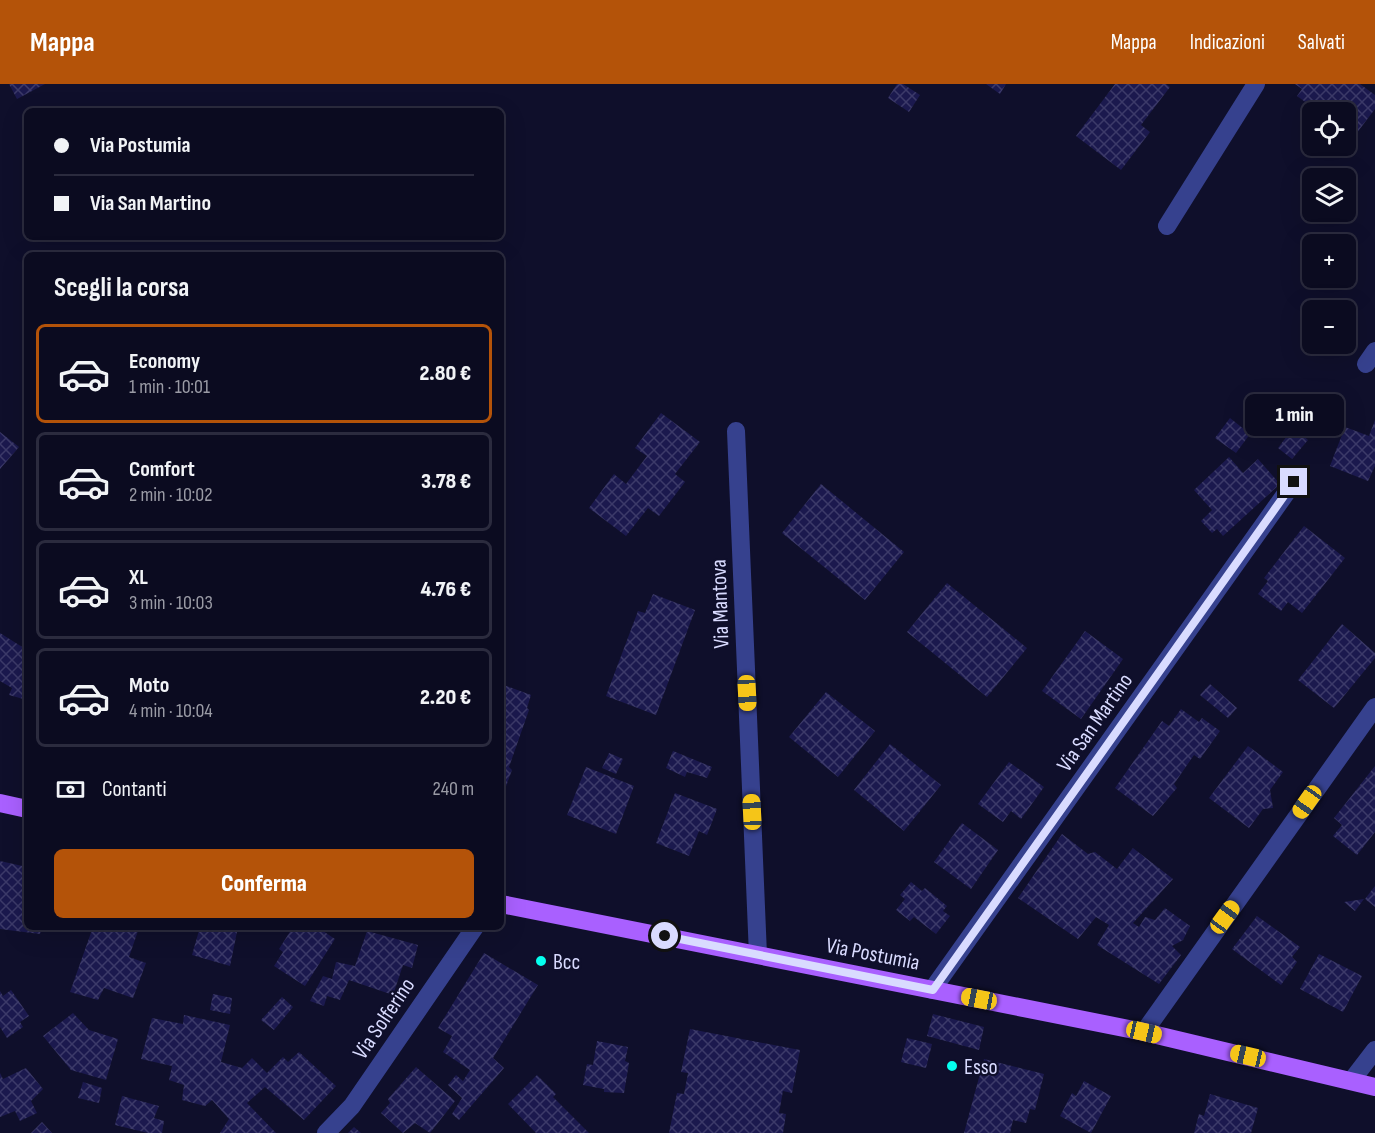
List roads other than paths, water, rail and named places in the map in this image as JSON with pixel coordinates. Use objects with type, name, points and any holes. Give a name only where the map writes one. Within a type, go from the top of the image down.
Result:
[{"type":"main road","points":[[0,803],[24,808]]},
{"type":"main road","name":"Via Postumia","points":[[504,905],[1144,1032],[1375,1087]]},
{"type":"street","points":[[1167,226],[1256,84]]},
{"type":"street","name":"Via Mantova","points":[[736,430],[758,955]]},
{"type":"street","name":"Via San Martino","points":[[933,990],[1294,482]]},
{"type":"street","points":[[1144,1032],[1375,707]]},
{"type":"street","name":"Via Solferino","points":[[326,1133],[352,1106],[473,930]]},
{"type":"street","points":[[1352,1080],[1375,1050]]},
{"type":"place","name":"Bcc","points":[[541,961]]},
{"type":"place","name":"Esso","points":[[952,1066]]}]
